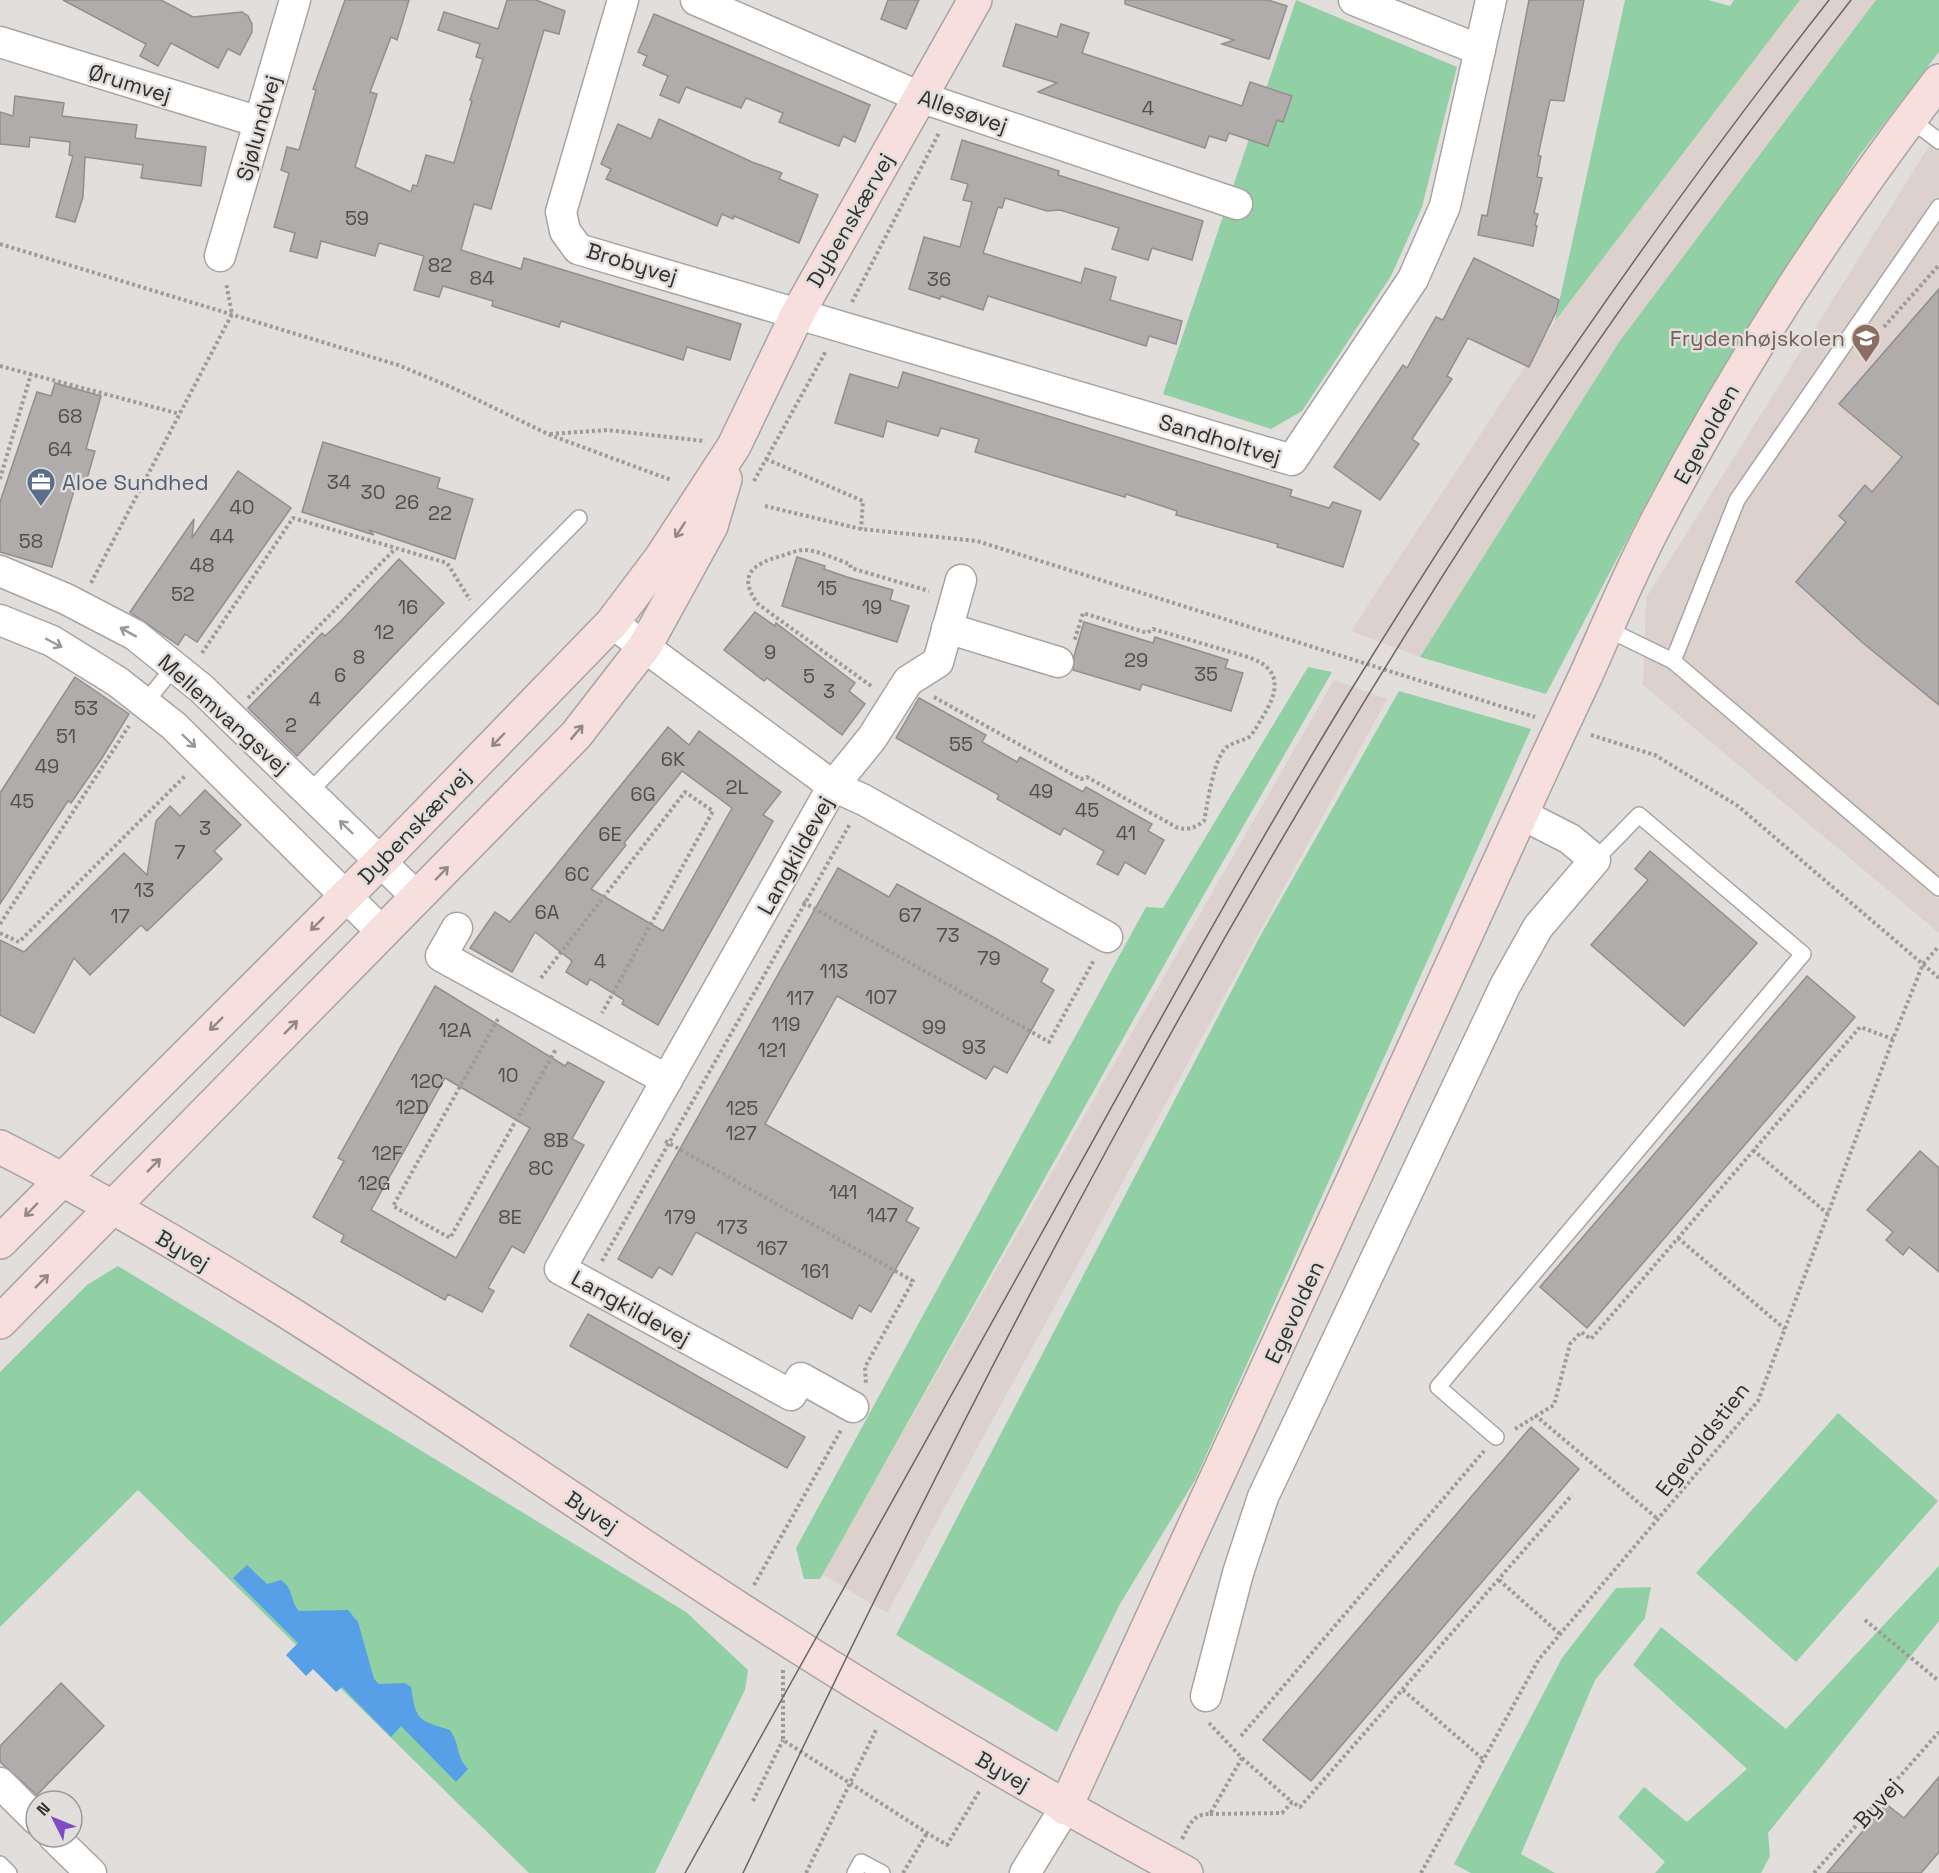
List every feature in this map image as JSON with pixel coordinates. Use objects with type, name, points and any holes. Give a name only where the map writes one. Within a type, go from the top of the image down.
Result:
[{"type":"street","name":"Sjølundvej","points":[[220,256],[295,0]]},
{"type":"street","name":"Brobyvej","points":[[623,0],[561,212],[565,231],[578,249],[798,313]]},
{"type":"street","name":"Allesøvej","points":[[696,0],[920,97],[1237,204]]},
{"type":"street","name":"Dybenskærvej","points":[[0,1242],[61,1178],[381,861],[612,623],[662,558],[734,446],[798,313],[975,0]]},
{"type":"street","points":[[1354,0],[1480,50]]},
{"type":"street","name":"Sandholtvej","points":[[798,313],[1292,460],[1413,279],[1445,206],[1491,0]]},
{"type":"street","name":"Ørumvej","points":[[0,42],[259,123]]},
{"type":"street","name":"Egevolden","points":[[1026,1873],[1065,1808],[1653,528],[1755,349],[1910,119],[1939,81]]},
{"type":"street","name":"Dybenskærvej","points":[[0,1322],[576,735],[645,646],[711,526],[734,446]]},
{"type":"street","name":"Mellemvangsvej","points":[[0,571],[79,606],[135,635],[230,716],[418,898]]},
{"type":"street","name":"Langkildevej","points":[[854,1407],[801,1378],[791,1395],[560,1269],[833,786],[872,738],[901,692],[938,662],[958,590]]},
{"type":"street","name":"Mellemvangsvej","points":[[0,620],[52,641],[118,682],[145,703],[205,756],[383,933]]},
{"type":"street","name":"Langkildevej","points":[[612,623],[833,786],[864,800],[1107,937]]},
{"type":"street","points":[[947,628],[1058,662]]},
{"type":"street","points":[[1206,1696],[1238,1574],[1263,1497],[1505,986],[1538,927],[1595,860],[1570,839],[1521,814]]},
{"type":"street","points":[[457,928],[441,956],[667,1080]]},
{"type":"street","name":"Byvej","points":[[0,1147],[112,1207],[346,1348],[740,1610],[889,1703],[1065,1808],[1177,1868]]},
{"type":"street","points":[[0,1783],[24,1807]]},
{"type":"street","name":"Egevolden","points":[[1046,1873],[1065,1808]]},
{"type":"street","points":[[66,1849],[91,1873]]},
{"type":"lane","points":[[1910,119],[1939,141]]},
{"type":"lane","points":[[1673,661],[1737,500],[1939,207]]},
{"type":"lane","points":[[309,792],[579,519]]},
{"type":"lane","points":[[1607,629],[1673,661],[1939,888]]},
{"type":"lane","points":[[145,703],[174,667]]},
{"type":"lane","points":[[1496,1437],[1438,1387],[1803,954],[1639,815],[1595,860]]},
{"type":"lane","points":[[855,1873],[861,1862],[882,1873]]},
{"type":"lane","points":[[0,1864],[9,1873]]},
{"type":"path","points":[[0,244],[398,364],[452,387],[549,435],[671,480]]},
{"type":"path","points":[[79,606],[232,314]]},
{"type":"path","points":[[0,366],[180,414]]},
{"type":"path","points":[[0,479],[31,374]]},
{"type":"path","points":[[549,435],[607,430],[734,446]]},
{"type":"path","points":[[766,459],[863,501],[861,529]]},
{"type":"path","points":[[765,506],[861,529],[977,541],[1542,719]]},
{"type":"path","points":[[174,667],[196,663],[293,518],[447,563],[481,618]]},
{"type":"path","points":[[230,716],[394,549]]},
{"type":"path","points":[[958,590],[851,568],[850,564],[805,550],[763,561],[752,570],[747,580],[748,591],[758,604],[795,632],[801,632],[901,692],[1081,779],[1087,777],[1185,830],[1204,821],[1221,754],[1229,744],[1250,736],[1273,701],[1275,687],[1273,674],[1259,661],[1153,628],[1147,633],[1083,613],[1068,660],[1058,662]]},
{"type":"path","points":[[0,924],[145,703]]},
{"type":"path","points":[[1587,734],[1655,755],[1738,806],[1939,978]]},
{"type":"path","points":[[0,933],[19,942],[205,756]]},
{"type":"path","points":[[685,792],[713,811],[579,1031],[450,1238],[393,1206],[517,998],[685,792]]},
{"type":"path","points":[[589,1285],[864,800]]},
{"type":"path","points":[[776,887],[1049,1042],[1107,937]]},
{"type":"path","name":"Egevoldstien","points":[[1421,1873],[1539,1659],[1758,1401],[1893,1039],[1923,964],[1939,946]]},
{"type":"path","points":[[1240,1736],[1507,1423],[1517,1430],[1535,1415],[1554,1405],[1570,1344],[1581,1332],[1591,1339],[1860,1027],[1893,1039]]},
{"type":"path","points":[[641,1127],[913,1281],[865,1367],[867,1383],[740,1610]]},
{"type":"path","points":[[1753,1150],[1828,1214]]},
{"type":"path","points":[[1678,1238],[1785,1329]]},
{"type":"path","points":[[1535,1415],[1659,1520]]},
{"type":"path","points":[[1206,1696],[1204,1706],[1209,1725],[1242,1758],[1300,1807],[1572,1495]]},
{"type":"path","points":[[1499,1580],[1561,1635]]},
{"type":"path","points":[[1865,1620],[1939,1680]]},
{"type":"path","points":[[753,1801],[783,1740],[783,1636]]},
{"type":"path","points":[[1402,1690],[1484,1760]]},
{"type":"path","points":[[806,1873],[889,1703]]},
{"type":"path","name":"Byvej","points":[[1814,1873],[1939,1732]]},
{"type":"path","points":[[783,1740],[947,1845],[995,1767]]},
{"type":"path","points":[[1210,1814],[1242,1758]]},
{"type":"path","points":[[1177,1868],[1192,1819],[1198,1814],[1282,1813],[1292,1802]]},
{"type":"path","points":[[903,1873],[927,1833]]},
{"type":"shaded area","points":[[1800,0],[1876,0],[1619,342],[1420,657],[1351,631],[1555,321]]},
{"type":"shaded area","name":"Frydenhøjskolen","points":[[1939,130],[1939,933],[1643,685],[1646,598]]},
{"type":"shaded area","points":[[1334,680],[1387,699],[887,1613],[822,1574]]},
{"type":"green space","points":[[1296,0],[1457,67],[1422,207],[1391,276],[1302,411],[1271,429],[1163,394]]},
{"type":"green space","points":[[1625,0],[1708,0],[1730,6],[1734,0],[1800,0],[1555,321]]},
{"type":"green space","points":[[1876,0],[1939,0],[1939,52],[1859,156],[1746,330],[1652,492],[1546,694],[1420,657],[1619,342]]},
{"type":"green space","points":[[1308,667],[1332,672],[1190,919],[820,1579],[804,1579],[796,1548],[1146,907],[1163,908]]},
{"type":"green space","points":[[1399,691],[1531,729],[1195,1480],[1120,1604],[1057,1732],[896,1635],[1258,940]]},
{"type":"green space","points":[[118,1266],[686,1612],[748,1670],[745,1690],[655,1873],[529,1873],[138,1490],[0,1627],[0,1372],[87,1285]]},
{"type":"green space","points":[[1838,1413],[1938,1501],[1796,1662],[1696,1573]]},
{"type":"green space","points":[[1939,1566],[1939,1621],[1768,1833],[1770,1856],[1761,1873],[1655,1873],[1665,1862],[1618,1817],[1644,1787],[1687,1822],[1747,1769],[1633,1665],[1661,1627],[1786,1729]]},
{"type":"green space","points":[[1651,1587],[1645,1618],[1595,1680],[1521,1854],[1555,1873],[1471,1873],[1454,1864],[1562,1658],[1616,1588]]},
{"type":"water","points":[[247,1565],[267,1584],[281,1580],[290,1591],[299,1611],[348,1610],[358,1622],[374,1679],[379,1684],[405,1683],[411,1687],[420,1718],[450,1730],[461,1759],[468,1769],[456,1782],[401,1726],[391,1737],[342,1687],[336,1692],[313,1669],[306,1676],[286,1655],[298,1643],[233,1578]]},
{"type":"building","points":[[63,0],[161,0],[193,17],[242,12],[248,16],[252,24],[252,32],[240,55],[228,49],[218,68],[171,43],[158,66],[140,56],[146,44]]},
{"type":"building","points":[[345,0],[409,0],[397,40],[391,37],[370,92],[377,94],[355,167],[411,192],[413,185],[417,186],[426,155],[454,163],[483,59],[476,57],[480,44],[438,30],[444,12],[498,29],[507,0],[536,0],[565,11],[559,34],[544,30],[491,209],[474,204],[461,250],[521,269],[524,258],[741,324],[730,360],[687,347],[683,360],[561,321],[559,327],[492,306],[493,301],[443,286],[439,297],[414,290],[424,256],[379,243],[375,256],[321,241],[317,258],[290,251],[295,233],[274,227],[289,173],[281,170],[287,147],[299,150],[316,90],[313,89]]},
{"type":"building","points":[[888,0],[919,0],[906,29],[881,19]]},
{"type":"building","points":[[1125,0],[1268,0],[1287,6],[1269,59],[1222,44],[1234,40],[1125,4]]},
{"type":"building","points":[[1529,0],[1584,0],[1564,101],[1550,100],[1538,156],[1541,156],[1537,177],[1542,178],[1534,213],[1538,214],[1533,246],[1478,235],[1482,215],[1487,216]]},
{"type":"building","points":[[654,14],[870,105],[855,142],[843,136],[839,146],[779,122],[783,113],[746,98],[741,108],[686,87],[679,103],[660,95],[668,76],[643,65],[647,56],[638,52]]},
{"type":"building","points":[[1016,24],[1057,37],[1061,24],[1089,33],[1082,53],[1242,106],[1250,82],[1292,96],[1283,122],[1277,120],[1268,146],[1229,133],[1226,141],[1209,136],[1205,148],[1038,92],[1057,83],[1003,66]]},
{"type":"building","points":[[15,96],[64,103],[62,116],[137,125],[135,138],[206,147],[201,186],[141,178],[143,165],[85,157],[83,197],[75,222],[56,217],[73,156],[69,155],[70,142],[30,137],[29,147],[0,144],[0,112],[13,116]]},
{"type":"building","points":[[659,119],[752,162],[782,173],[779,179],[818,195],[799,243],[734,216],[733,219],[722,214],[717,226],[606,179],[611,169],[601,164],[618,124],[651,139]]},
{"type":"building","points":[[962,140],[1059,171],[1058,175],[1203,221],[1192,260],[1152,248],[1148,260],[1112,249],[1119,228],[1060,210],[1047,211],[1005,198],[1002,208],[998,207],[983,253],[1081,283],[1085,268],[1116,277],[1110,300],[1182,321],[1176,344],[1149,336],[1146,346],[988,296],[983,310],[941,296],[940,299],[909,289],[924,237],[960,247],[972,202],[963,200],[968,184],[951,179]]},
{"type":"building","points":[[1474,258],[1559,300],[1556,312],[1529,367],[1468,338],[1447,376],[1452,379],[1412,439],[1419,444],[1380,500],[1334,467],[1403,365],[1407,368],[1436,317],[1443,320]]},
{"type":"building","points":[[1939,289],[1939,705],[1863,643],[1796,582],[1846,522],[1839,516],[1865,485],[1872,492],[1902,457],[1839,404]]},
{"type":"building","points":[[903,372],[1292,490],[1290,496],[1329,508],[1333,502],[1361,511],[1343,567],[1277,547],[1278,544],[1176,515],[1177,511],[1126,494],[1125,497],[975,452],[979,439],[941,428],[938,436],[887,421],[883,437],[835,423],[850,374],[898,388]]},
{"type":"building","points":[[55,383],[101,396],[86,449],[95,451],[84,489],[75,487],[52,567],[0,552],[0,502],[37,392],[51,396]]},
{"type":"building","points":[[323,442],[440,478],[437,488],[473,499],[455,559],[369,530],[374,535],[302,512]]},
{"type":"building","points":[[238,471],[291,508],[197,642],[185,634],[178,645],[130,612],[194,519],[192,538]]},
{"type":"building","points":[[797,557],[825,566],[824,569],[847,577],[893,590],[890,600],[909,606],[897,642],[782,606]]},
{"type":"building","points":[[399,559],[444,603],[297,756],[248,708],[322,633],[325,636],[341,621]]},
{"type":"building","points":[[755,612],[775,626],[776,623],[855,683],[849,691],[865,704],[842,735],[767,678],[764,681],[724,650]]},
{"type":"building","points":[[1084,622],[1153,643],[1155,637],[1228,660],[1225,668],[1243,673],[1231,711],[1142,684],[1140,690],[1073,670],[1074,656]]},
{"type":"building","points":[[75,677],[129,714],[102,758],[71,803],[68,801],[0,904],[0,793]]},
{"type":"building","points":[[919,698],[986,735],[982,742],[1017,762],[1020,757],[1083,792],[1086,787],[1152,824],[1148,831],[1164,840],[1145,874],[1125,862],[1118,875],[1097,864],[1104,851],[1064,828],[1060,835],[997,799],[999,795],[896,738]]},
{"type":"building","points":[[668,727],[689,745],[699,731],[781,792],[763,815],[773,821],[658,1025],[622,1004],[624,1000],[590,979],[587,985],[566,972],[572,961],[535,932],[512,972],[470,948],[495,912],[510,922]],"holes":[[[682,771],[732,808],[663,931],[591,889],[626,845],[624,843]]]},
{"type":"building","points":[[205,790],[241,825],[214,851],[222,859],[147,931],[141,925],[90,975],[74,958],[34,1033],[0,1015],[0,940],[24,952],[124,853],[147,875],[156,821],[170,806],[180,816]]},
{"type":"building","points":[[1650,851],[1757,943],[1684,1026],[1591,945],[1648,880],[1635,869]]},
{"type":"building","points":[[838,868],[889,897],[897,884],[995,938],[1048,969],[1041,982],[1054,990],[1007,1073],[994,1066],[986,1079],[837,996],[765,1124],[913,1208],[906,1221],[919,1228],[871,1312],[859,1305],[852,1319],[696,1232],[672,1275],[659,1267],[652,1278],[618,1259]]},
{"type":"building","points":[[1807,976],[1855,1017],[1587,1328],[1540,1287]]},
{"type":"building","points":[[435,986],[565,1066],[568,1062],[604,1082],[572,1139],[584,1145],[524,1253],[512,1246],[488,1288],[494,1291],[482,1312],[448,1294],[445,1300],[341,1242],[344,1235],[313,1217],[344,1161],[338,1158]],"holes":[[[445,1078],[530,1128],[456,1258],[371,1210]]]},
{"type":"building","points":[[1920,1151],[1939,1168],[1939,1272],[1909,1247],[1903,1255],[1886,1240],[1893,1232],[1867,1210]]},
{"type":"building","points":[[588,1314],[805,1437],[787,1468],[570,1346]]},
{"type":"building","points":[[1531,1427],[1579,1469],[1311,1781],[1263,1740]]},
{"type":"building","points":[[61,1683],[104,1726],[43,1789],[30,1789],[0,1762],[0,1746]]},
{"type":"building","points":[[1939,1777],[1939,1852],[1921,1873],[1827,1873],[1886,1804],[1904,1818]]},
{"type":"tram line","points":[[685,1873],[1193,961],[1351,690],[1463,512],[1580,338],[1702,167],[1829,0]]},
{"type":"tram line","points":[[743,1873],[921,1507],[1014,1325],[1209,965],[1312,788],[1419,614],[1567,386],[1685,218],[1851,0]]},
{"type":"place","name":"Frydenhøjskolen","points":[[1866,364]]},
{"type":"place","name":"Aloe Sundhed","points":[[41,508]]}]
